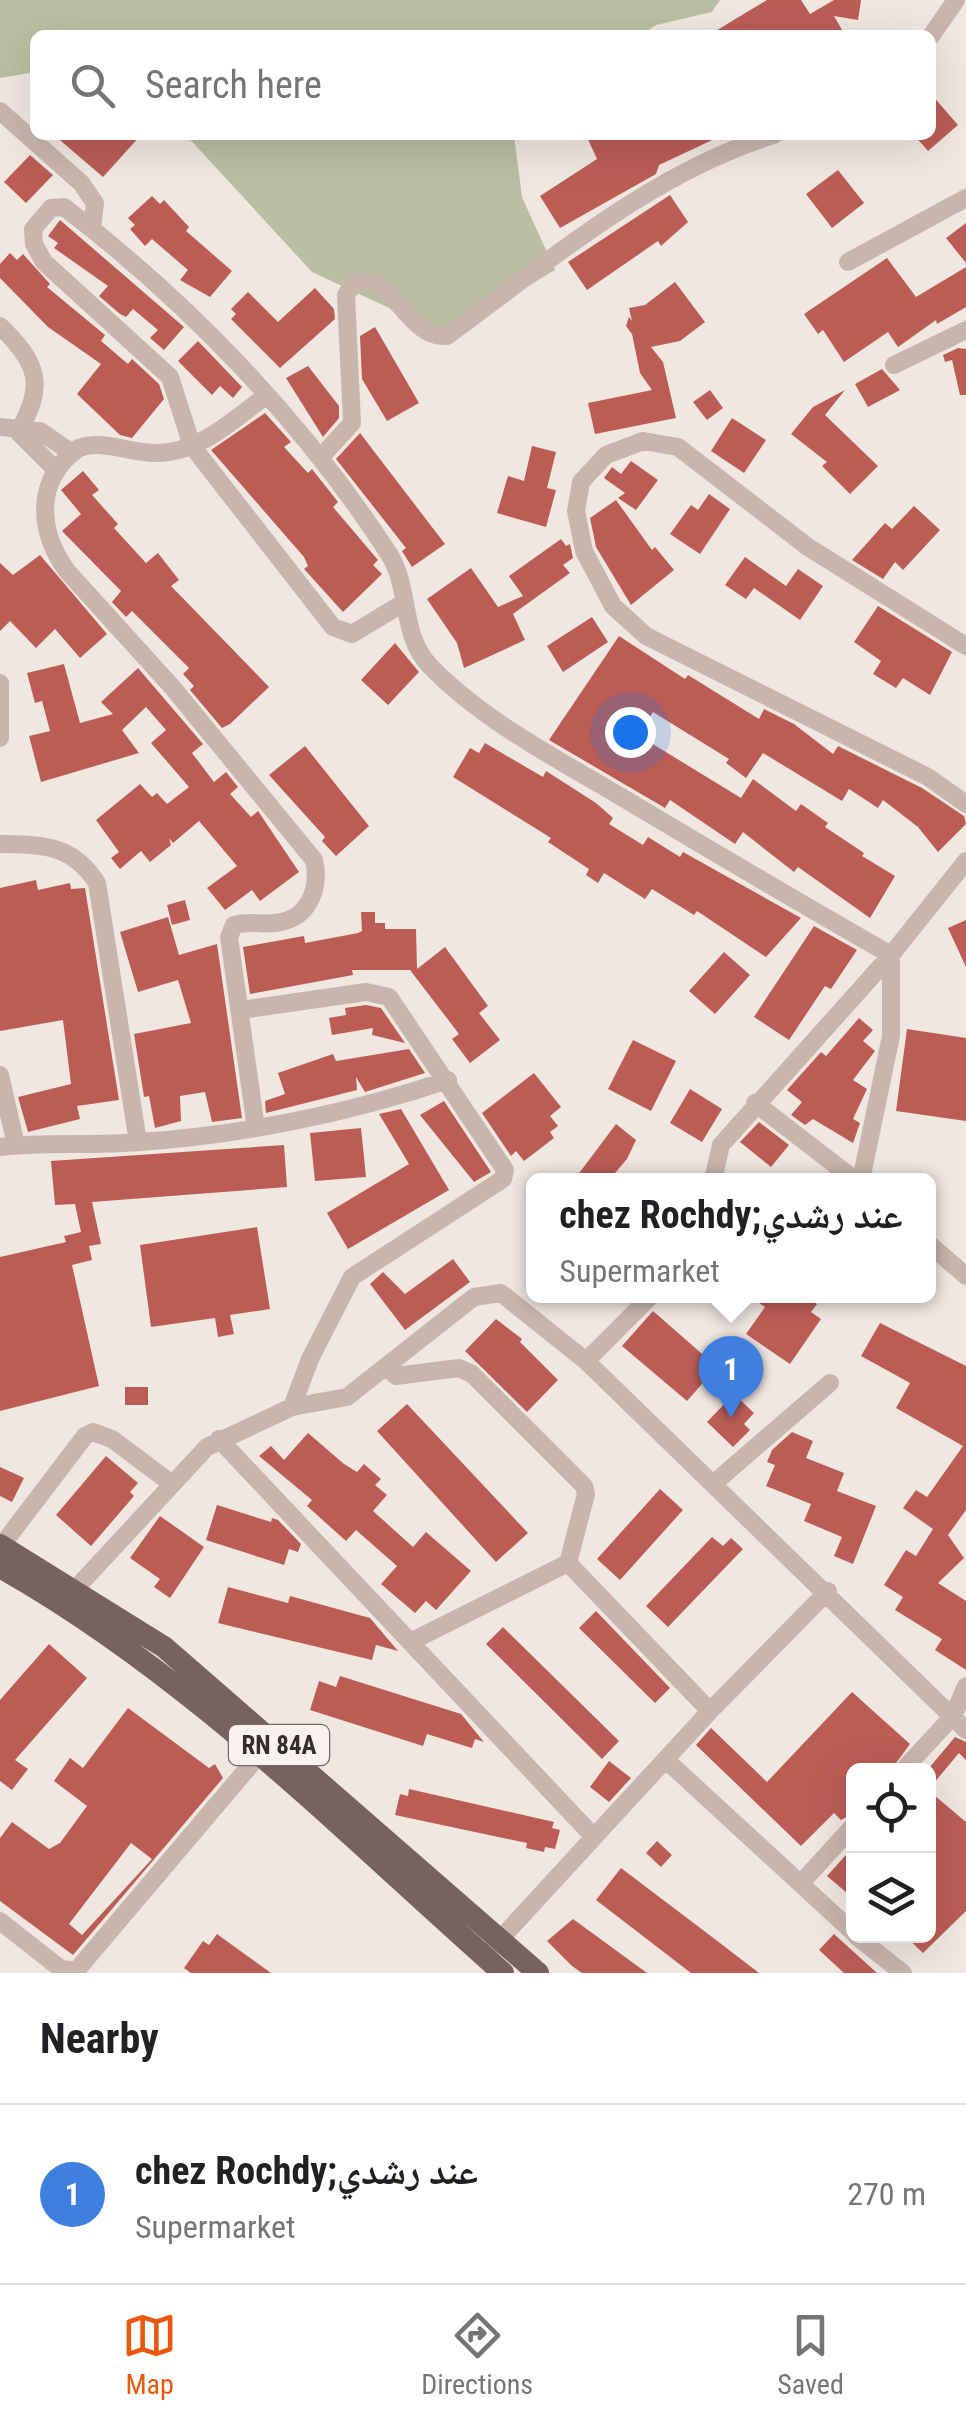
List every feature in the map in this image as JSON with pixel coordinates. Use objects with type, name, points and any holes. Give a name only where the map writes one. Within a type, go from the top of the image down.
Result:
[{"type":"main road","name":"RN 84A","points":[[1,1552],[192,1670],[492,1948],[504,1973]]},
{"type":"main road","name":"RN 84A","points":[[69,1596],[492,1948],[538,1973]]},
{"type":"street","points":[[935,30],[956,0]]},
{"type":"street","points":[[0,110],[30,137]]},
{"type":"street","points":[[34,140],[81,182],[94,203],[92,228]]},
{"type":"street","points":[[320,458],[352,423],[346,295],[354,283],[369,282],[380,288],[423,332],[448,336],[606,220],[695,170],[763,140]]},
{"type":"street","points":[[848,262],[966,198]]},
{"type":"street","points":[[405,602],[352,634],[337,630],[192,446],[170,377],[44,262],[34,244],[35,223],[55,206],[64,207],[198,322],[267,395],[320,458],[389,554],[402,576],[418,651],[430,666],[522,738],[891,956]]},
{"type":"street","points":[[0,326],[30,360],[36,395],[9,430]]},
{"type":"street","points":[[894,365],[966,330]]},
{"type":"street","points":[[256,1128],[230,930],[244,922],[279,923],[302,911],[316,891],[314,860],[52,550],[44,515],[57,470],[72,453],[88,445],[156,454],[192,446],[267,395]]},
{"type":"street","points":[[9,430],[40,431],[72,453]]},
{"type":"street","points":[[9,430],[57,470]]},
{"type":"street","points":[[966,646],[808,547],[678,447],[642,441],[606,454],[581,482],[576,511],[584,551],[613,606],[646,636],[928,777],[966,804]]},
{"type":"street","points":[[0,683],[0,738]]},
{"type":"street","points":[[0,844],[50,844],[68,851],[97,883],[138,1142]]},
{"type":"street","points":[[715,1173],[722,1145],[755,1102],[891,956],[966,862]]},
{"type":"street","points":[[860,1173],[891,1036],[891,956]]},
{"type":"street","points":[[242,1010],[378,992],[397,1003],[506,1170],[503,1179],[352,1277],[310,1359],[292,1407]]},
{"type":"street","points":[[0,1076],[8,1146],[138,1142],[256,1128],[404,1095],[448,1080]]},
{"type":"street","points":[[755,1102],[849,1173]]},
{"type":"street","points":[[936,1250],[966,1276]]},
{"type":"street","points":[[69,1596],[172,1484],[220,1439],[292,1407],[347,1397],[474,1296],[486,1292],[514,1302],[586,1360],[960,1723]]},
{"type":"street","points":[[586,1360],[644,1303]]},
{"type":"street","points":[[387,1368],[396,1376],[459,1368],[472,1374],[584,1486],[568,1563]]},
{"type":"street","points":[[713,1484],[830,1384]]},
{"type":"street","points":[[1,1552],[85,1436],[94,1432],[112,1439],[172,1484]]},
{"type":"street","points":[[220,1439],[592,1836]]},
{"type":"street","points":[[412,1641],[568,1563]]},
{"type":"street","points":[[568,1563],[710,1711]]},
{"type":"street","points":[[492,1948],[592,1836],[828,1592]]},
{"type":"street","points":[[912,1763],[960,1723],[966,1686]]},
{"type":"street","points":[[0,1921],[61,1969],[76,1971],[259,1755]]},
{"type":"street","points":[[666,1760],[846,1925]]},
{"type":"street","points":[[800,1882],[846,1833]]},
{"type":"street","points":[[866,1943],[903,1973]]},
{"type":"green space","points":[[0,0],[720,0],[712,12],[649,30],[30,30],[30,73],[0,78]]},
{"type":"green space","points":[[191,140],[515,140],[522,197],[555,270],[447,335],[312,272]]},
{"type":"building","points":[[767,0],[801,0],[810,14],[834,0],[861,0],[858,20],[834,16],[842,30],[717,30]]},
{"type":"building","points":[[936,100],[958,125],[928,151],[918,140],[936,140]]},
{"type":"building","points":[[60,140],[136,140],[103,177]]},
{"type":"building","points":[[588,140],[712,140],[659,165],[656,174],[560,228],[540,196],[597,159]]},
{"type":"building","points":[[30,155],[53,175],[26,203],[4,182]]},
{"type":"building","points":[[838,170],[864,203],[832,228],[806,194]]},
{"type":"building","points":[[670,195],[688,222],[661,246],[658,241],[587,290],[568,262]]},
{"type":"building","points":[[152,196],[160,204],[164,200],[189,227],[186,231],[232,271],[210,297],[180,280],[188,270],[152,239],[145,246],[130,229],[135,225],[128,218]]},
{"type":"building","points":[[60,220],[184,327],[164,350],[150,338],[158,330],[133,309],[126,317],[120,314],[99,296],[108,286],[54,248],[58,243],[48,236]]},
{"type":"building","points":[[966,223],[966,263],[946,238]]},
{"type":"building","points":[[10,253],[17,260],[23,254],[50,284],[47,287],[105,335],[101,341],[128,364],[132,359],[159,384],[164,399],[132,438],[120,435],[77,394],[101,364],[48,327],[0,278],[0,264]]},
{"type":"building","points":[[887,258],[916,297],[966,267],[966,307],[937,324],[936,320],[898,347],[888,332],[844,362],[823,330],[818,334],[804,314]]},
{"type":"building","points":[[675,282],[705,322],[680,341],[651,347],[663,362],[676,418],[595,434],[588,403],[652,390],[640,373],[632,334],[626,326],[629,317],[632,321],[629,308],[645,305]]},
{"type":"building","points":[[315,288],[334,309],[335,319],[280,368],[231,319],[236,314],[231,309],[248,292],[278,322]]},
{"type":"building","points":[[375,327],[419,403],[387,421],[362,379],[360,336]]},
{"type":"building","points":[[198,341],[242,387],[233,398],[220,386],[212,395],[178,361]]},
{"type":"building","points":[[966,349],[966,395],[960,395],[952,360],[945,362],[943,355]]},
{"type":"building","points":[[308,366],[339,406],[339,418],[323,437],[286,378]]},
{"type":"building","points":[[882,369],[900,390],[868,407],[855,384]]},
{"type":"building","points":[[710,390],[723,408],[707,420],[693,402]]},
{"type":"building","points":[[845,390],[825,415],[878,466],[850,494],[822,466],[827,462],[791,434],[813,407]]},
{"type":"building","points":[[265,413],[291,442],[284,447],[308,473],[312,469],[338,502],[333,507],[378,560],[373,565],[382,574],[343,612],[304,569],[308,566],[304,557],[211,450]]},
{"type":"building","points":[[732,418],[766,440],[744,473],[711,451]]},
{"type":"building","points":[[360,433],[445,544],[412,567],[402,551],[406,548],[336,459]]},
{"type":"building","points":[[532,446],[556,452],[547,488],[556,490],[546,527],[497,513],[508,476],[524,481]]},
{"type":"building","points":[[631,461],[658,480],[636,510],[618,498],[625,493],[604,478],[612,467],[621,474]]},
{"type":"building","points":[[83,471],[99,490],[92,495],[118,524],[114,528],[146,563],[158,553],[179,580],[171,586],[269,687],[230,724],[222,728],[190,690],[194,686],[183,674],[189,668],[132,611],[126,617],[112,602],[121,591],[62,531],[81,514],[61,490]]},
{"type":"building","points":[[709,494],[730,509],[700,554],[670,534],[691,505],[698,510]]},
{"type":"building","points":[[616,500],[652,550],[655,547],[674,570],[631,605],[596,547],[590,518]]},
{"type":"building","points":[[914,506],[940,530],[903,570],[895,562],[883,579],[852,560],[885,523],[892,529]]},
{"type":"building","points":[[561,539],[566,546],[570,544],[573,558],[563,565],[570,573],[513,614],[525,640],[464,668],[457,643],[427,599],[471,568],[498,607],[523,596],[509,576]]},
{"type":"building","points":[[40,555],[107,634],[80,658],[55,629],[36,648],[10,621],[0,631],[0,563],[13,575]]},
{"type":"building","points":[[745,557],[786,586],[798,569],[823,586],[800,620],[754,588],[746,599],[725,585]]},
{"type":"building","points":[[878,606],[952,652],[930,695],[903,678],[896,688],[873,674],[881,661],[854,642]]},
{"type":"building","points":[[592,617],[608,642],[563,672],[547,646]]},
{"type":"building","points":[[619,636],[685,679],[688,675],[759,719],[764,709],[794,724],[833,754],[838,746],[922,788],[964,816],[966,824],[938,852],[918,827],[883,800],[878,808],[849,789],[842,801],[763,753],[746,778],[726,763],[729,759],[653,712],[638,735],[741,798],[753,779],[796,811],[801,804],[828,823],[825,827],[864,853],[862,856],[895,876],[870,918],[798,867],[794,872],[743,832],[735,844],[670,800],[665,808],[549,740]]},
{"type":"building","points":[[395,643],[419,672],[388,705],[361,680]]},
{"type":"building","points":[[64,664],[80,723],[113,714],[101,702],[138,668],[203,744],[192,753],[214,782],[226,772],[238,787],[230,794],[251,817],[258,811],[299,872],[260,901],[252,890],[225,910],[207,888],[237,866],[199,821],[173,843],[169,838],[171,845],[150,862],[141,851],[120,869],[111,858],[119,852],[96,820],[140,784],[152,797],[157,793],[167,804],[189,787],[151,743],[166,730],[146,707],[122,730],[139,753],[41,782],[29,736],[50,731],[42,701],[35,703],[27,673]]},
{"type":"building","points":[[485,743],[543,777],[546,771],[596,803],[613,818],[609,824],[643,845],[648,837],[680,857],[683,852],[801,918],[766,957],[697,911],[694,915],[652,889],[645,899],[604,873],[598,883],[586,875],[589,869],[548,842],[551,838],[453,777],[470,748],[479,753]]},
{"type":"building","points":[[305,746],[369,826],[336,856],[322,841],[325,837],[269,775]]},
{"type":"building","points":[[36,880],[38,890],[70,883],[71,889],[85,888],[119,1100],[77,1106],[80,1119],[28,1132],[18,1097],[71,1084],[63,1020],[0,1031],[0,888]]},
{"type":"building","points":[[185,900],[190,920],[172,925],[167,905]]},
{"type":"building","points":[[361,912],[375,912],[375,923],[385,923],[385,929],[416,929],[417,969],[445,947],[488,1006],[479,1013],[500,1040],[470,1063],[452,1039],[459,1034],[410,970],[352,970],[353,975],[250,994],[243,947],[304,936],[305,943],[358,933],[362,931]]},
{"type":"building","points":[[168,917],[179,955],[217,944],[242,1118],[212,1122],[205,1092],[180,1096],[181,1121],[155,1128],[149,1096],[144,1097],[134,1034],[191,1023],[178,980],[138,992],[120,932]]},
{"type":"building","points":[[966,920],[966,967],[948,928]]},
{"type":"building","points":[[814,926],[857,950],[831,989],[825,986],[789,1040],[754,1017]]},
{"type":"building","points":[[724,952],[750,975],[715,1014],[689,991]]},
{"type":"building","points":[[345,1008],[381,1008],[405,1043],[372,1035],[373,1028],[332,1035],[329,1018],[346,1015]]},
{"type":"building","points":[[859,1018],[873,1030],[863,1041],[875,1051],[853,1080],[867,1089],[853,1119],[860,1123],[853,1143],[813,1119],[805,1125],[791,1115],[802,1102],[787,1090],[821,1052],[826,1056]]},
{"type":"building","points":[[907,1029],[966,1038],[966,1121],[896,1111]]},
{"type":"building","points":[[633,1040],[676,1061],[651,1111],[608,1089]]},
{"type":"building","points":[[409,1049],[425,1073],[365,1092],[356,1077],[357,1090],[266,1113],[265,1101],[285,1094],[278,1073],[333,1054],[336,1061]]},
{"type":"building","points":[[534,1073],[561,1107],[550,1116],[558,1126],[550,1132],[554,1138],[524,1161],[516,1151],[511,1156],[482,1113]]},
{"type":"building","points":[[690,1089],[722,1109],[702,1142],[670,1123]]},
{"type":"building","points":[[444,1101],[491,1172],[474,1182],[420,1115]]},
{"type":"building","points":[[401,1109],[449,1190],[348,1249],[327,1213],[409,1164],[379,1114]]},
{"type":"building","points":[[759,1122],[789,1145],[771,1167],[740,1142]]},
{"type":"building","points":[[616,1124],[636,1140],[615,1173],[579,1173]]},
{"type":"building","points":[[361,1128],[366,1177],[315,1181],[310,1133]]},
{"type":"building","points":[[284,1145],[287,1187],[92,1202],[101,1244],[89,1246],[92,1260],[72,1265],[99,1386],[0,1411],[0,1257],[66,1242],[64,1236],[81,1232],[75,1204],[55,1205],[51,1161]]},
{"type":"building","points":[[257,1227],[270,1309],[230,1315],[234,1334],[218,1337],[215,1318],[151,1327],[140,1245]]},
{"type":"building","points":[[453,1259],[470,1282],[405,1330],[370,1284],[383,1272],[405,1294]]},
{"type":"building","points":[[759,1303],[817,1304],[811,1312],[821,1319],[790,1364],[746,1334],[765,1307]]},
{"type":"building","points":[[653,1311],[717,1367],[687,1401],[622,1346]]},
{"type":"building","points":[[496,1319],[522,1339],[520,1342],[558,1380],[527,1412],[465,1351]]},
{"type":"building","points":[[880,1323],[966,1366],[966,1510],[948,1535],[964,1558],[938,1583],[966,1601],[966,1670],[935,1650],[942,1639],[895,1610],[903,1597],[884,1585],[906,1550],[916,1556],[933,1529],[903,1508],[916,1490],[927,1497],[963,1446],[896,1408],[910,1383],[861,1356]]},
{"type":"building","points":[[125,1387],[148,1387],[148,1405],[125,1405]]},
{"type":"building","points":[[734,1394],[754,1413],[744,1424],[750,1430],[733,1447],[707,1422]]},
{"type":"building","points":[[407,1404],[528,1533],[496,1562],[377,1431]]},
{"type":"building","points":[[792,1432],[813,1441],[806,1458],[844,1473],[837,1491],[876,1506],[853,1564],[834,1556],[842,1537],[804,1521],[811,1504],[766,1486],[775,1465],[767,1462],[772,1450]]},
{"type":"building","points":[[308,1433],[344,1464],[357,1472],[364,1464],[381,1479],[375,1485],[387,1495],[373,1511],[413,1547],[426,1532],[471,1571],[436,1610],[426,1601],[415,1613],[381,1584],[397,1566],[356,1530],[346,1541],[307,1506],[312,1500],[259,1456],[271,1446],[284,1460]]},
{"type":"building","points":[[106,1456],[138,1483],[130,1492],[134,1496],[91,1546],[56,1515]]},
{"type":"building","points":[[0,1467],[24,1478],[12,1502],[0,1496]]},
{"type":"building","points":[[660,1489],[683,1510],[620,1580],[597,1559]]},
{"type":"building","points":[[217,1505],[271,1522],[272,1518],[278,1520],[301,1544],[298,1552],[289,1549],[284,1565],[206,1540]]},
{"type":"building","points":[[160,1516],[204,1547],[170,1598],[154,1587],[160,1579],[130,1558]]},
{"type":"building","points":[[712,1537],[723,1546],[731,1538],[743,1549],[668,1627],[646,1606]]},
{"type":"building","points":[[228,1587],[288,1603],[290,1596],[370,1618],[398,1651],[376,1645],[372,1660],[218,1623]]},
{"type":"building","points":[[596,1611],[670,1688],[655,1703],[579,1628]]},
{"type":"building","points":[[503,1627],[619,1741],[602,1759],[486,1644]]},
{"type":"building","points":[[49,1644],[87,1678],[15,1760],[28,1769],[12,1790],[0,1781],[0,1700]]},
{"type":"building","points":[[340,1676],[461,1714],[484,1742],[475,1739],[472,1748],[427,1734],[423,1746],[310,1710],[319,1681],[336,1687]]},
{"type":"building","points":[[852,1692],[910,1744],[896,1763],[846,1763],[846,1817],[841,1820],[834,1813],[801,1846],[696,1745],[711,1728],[767,1782]]},
{"type":"building","points":[[128,1708],[209,1768],[215,1764],[223,1778],[73,1955],[0,1901],[0,1838],[12,1822],[49,1849],[60,1843],[87,1806],[54,1781],[70,1758],[83,1768]],"holes":[[[131,1843],[152,1859],[82,1935],[69,1924]]]},
{"type":"building","points":[[955,1737],[966,1742],[966,1760],[959,1753],[936,1780],[933,1763]]},
{"type":"building","points":[[609,1761],[631,1778],[609,1802],[590,1787]]},
{"type":"building","points":[[409,1789],[554,1822],[552,1828],[560,1830],[555,1849],[545,1847],[544,1852],[526,1848],[527,1843],[395,1815],[400,1794],[408,1796]]},
{"type":"building","points":[[936,1797],[966,1822],[966,1911],[936,1940]]},
{"type":"building","points":[[657,1841],[672,1855],[661,1867],[646,1853]]},
{"type":"building","points":[[846,1855],[846,1892],[827,1876]]},
{"type":"building","points":[[621,1868],[759,1973],[691,1973],[596,1900]]},
{"type":"building","points":[[573,1919],[647,1973],[582,1973],[572,1966],[547,1941]]},
{"type":"building","points":[[217,1934],[271,1973],[191,1973],[184,1968],[203,1941],[209,1945]]},
{"type":"building","points":[[834,1934],[877,1973],[844,1973],[819,1950]]},
{"type":"building","points":[[912,1943],[933,1943],[923,1953]]},
{"type":"place","name":"chez Rochdy;عند رشدي","points":[[731,1418]]}]
